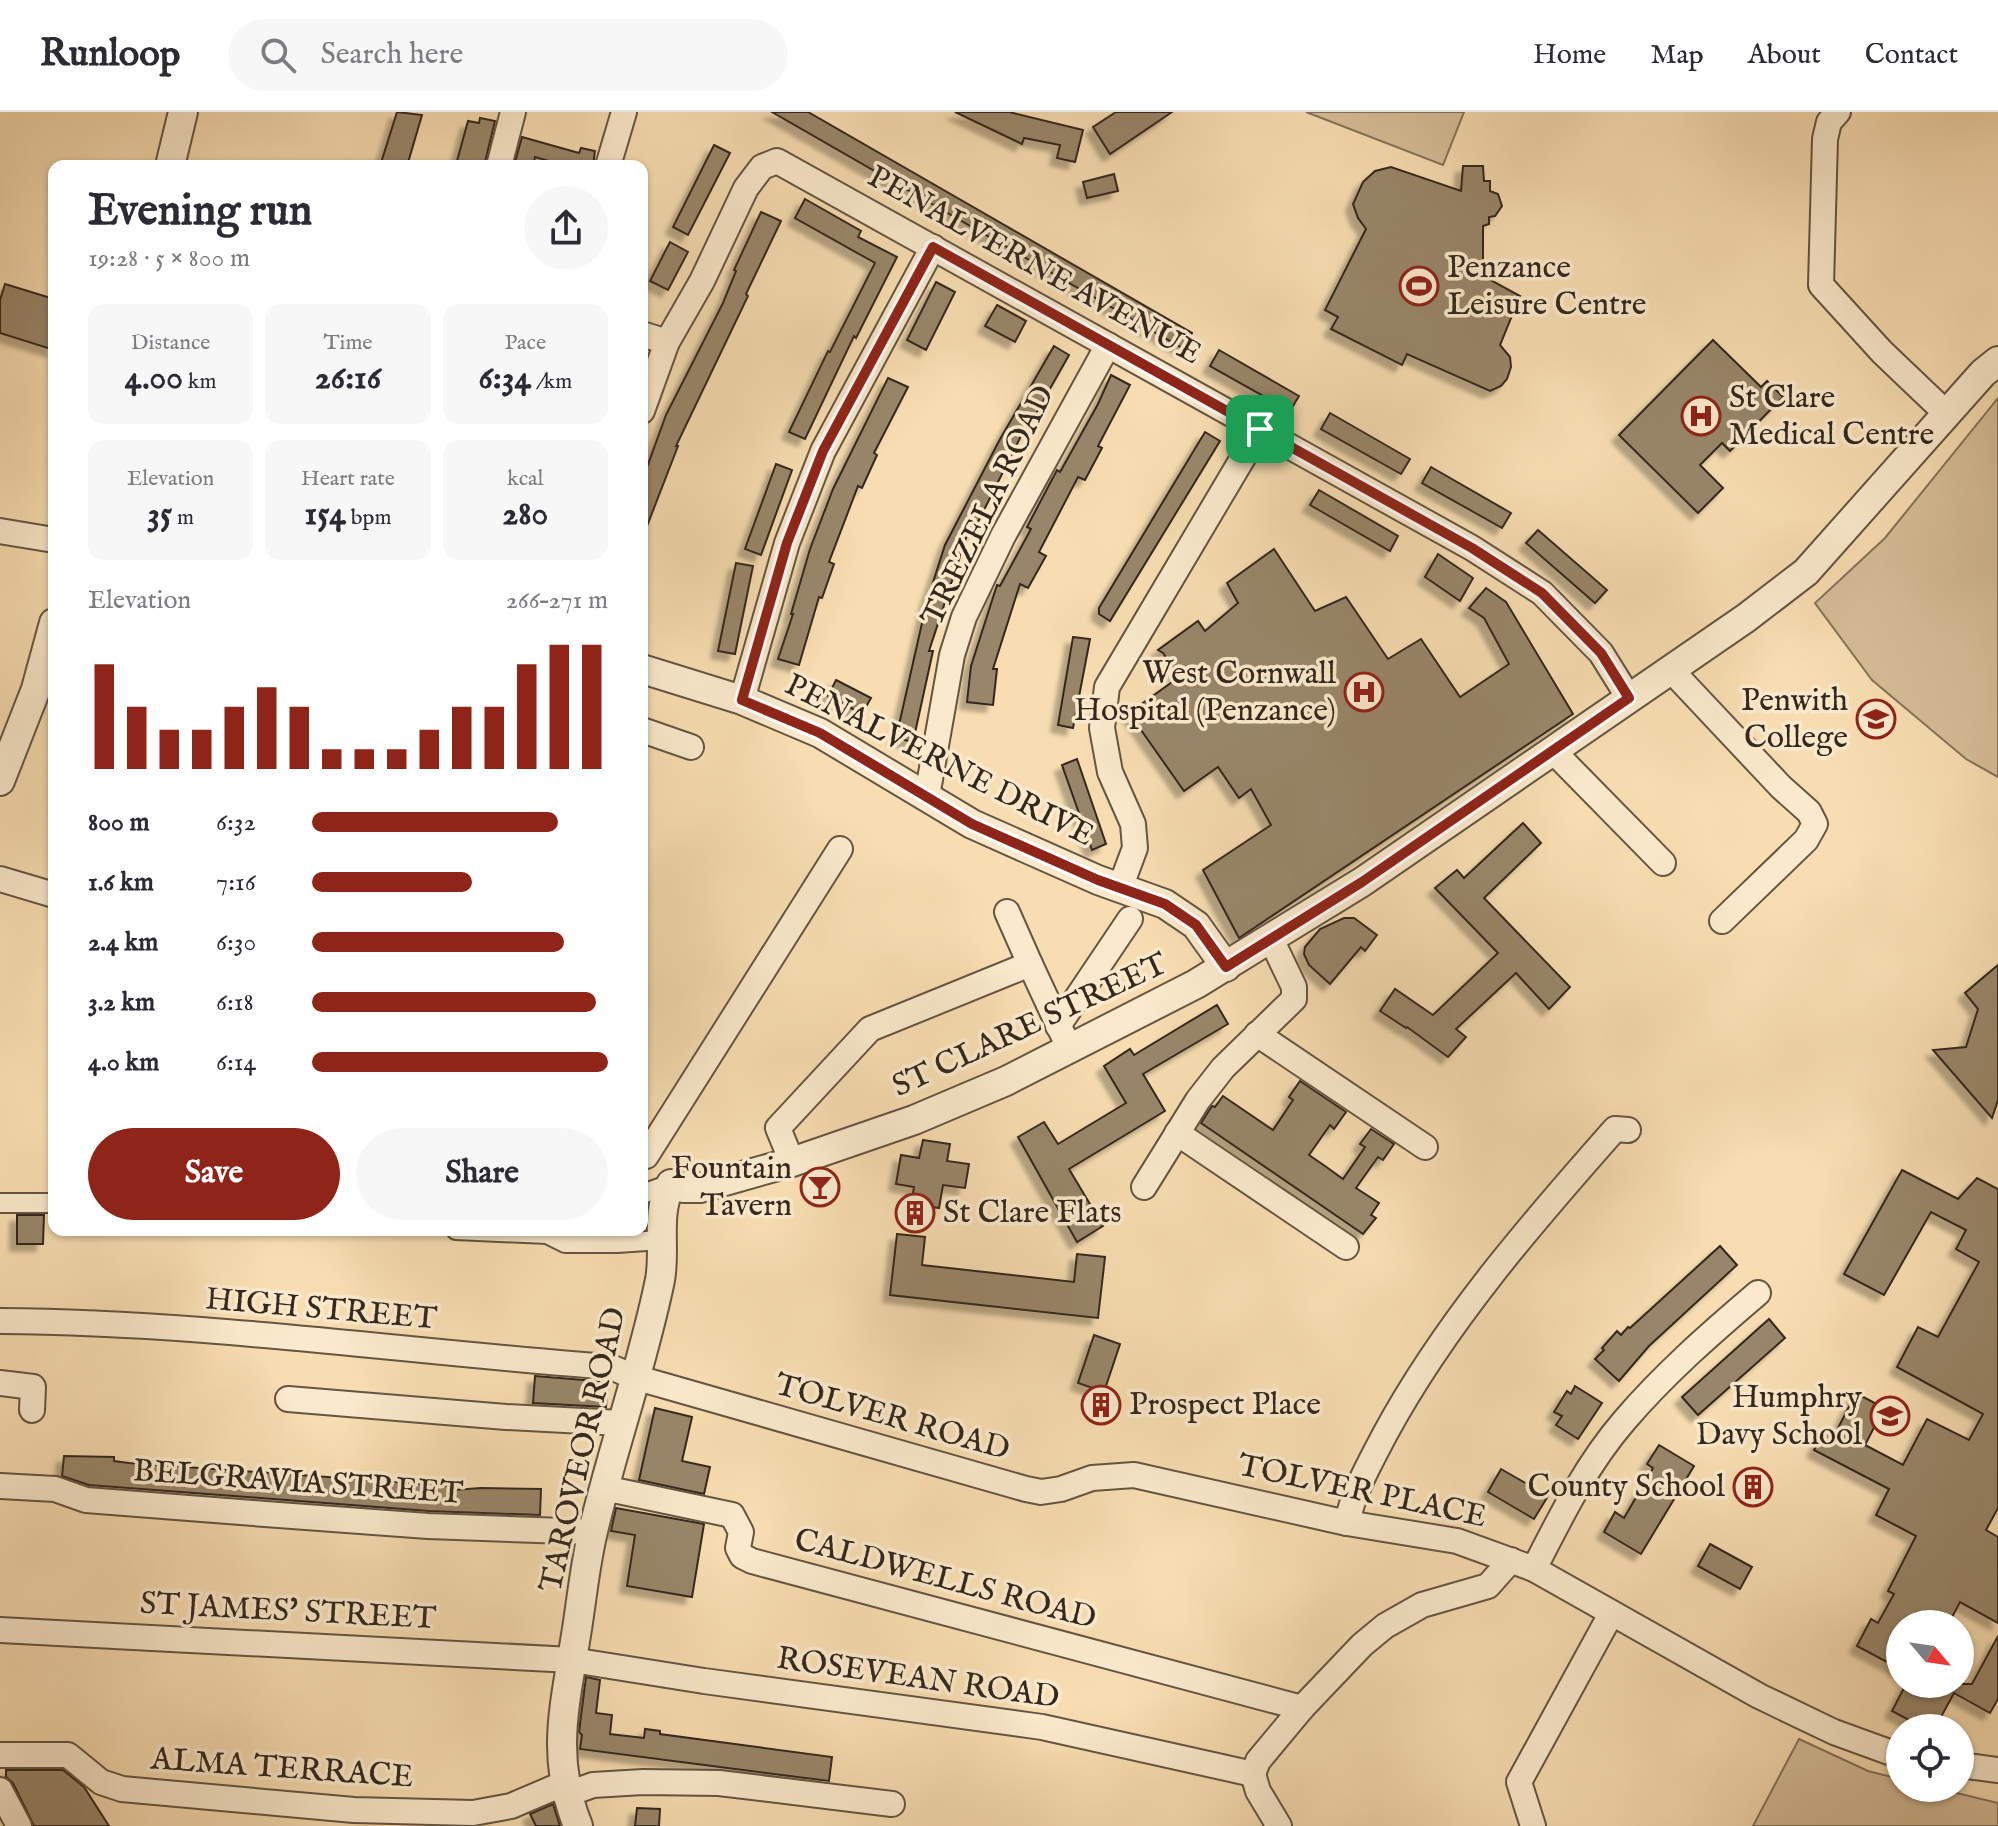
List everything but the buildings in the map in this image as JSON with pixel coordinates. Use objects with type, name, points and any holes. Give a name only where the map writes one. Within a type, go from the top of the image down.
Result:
[{"type":"street","points":[[171,160],[183,112]]},
{"type":"street","points":[[501,160],[513,112]]},
{"type":"street","points":[[610,160],[624,112]]},
{"type":"street","points":[[1838,112],[1829,122],[1825,139],[1821,285],[1882,352],[1947,414]]},
{"type":"street","name":"PENALVERNE AVENUE","points":[[667,342],[702,281],[746,188],[762,167],[777,161],[1472,548],[1542,593],[1601,653],[1629,698]]},
{"type":"street","points":[[742,700],[787,543],[823,451],[933,247]]},
{"type":"street","points":[[648,336],[667,342],[648,394]]},
{"type":"street","name":"TREZELA ROAD","points":[[924,796],[929,785],[952,655],[964,617],[1010,523],[1108,345]]},
{"type":"street","name":"ST CLARE STREET","points":[[671,1184],[700,1188],[792,1162],[914,1120],[1006,1081],[1064,1038],[1226,967],[1362,882],[1746,618],[1806,572],[1983,373],[1998,361]]},
{"type":"street","points":[[1120,888],[1135,848],[1133,824],[1110,772],[1102,728],[1107,687],[1260,429]]},
{"type":"street","points":[[0,531],[48,539]]},
{"type":"street","points":[[0,781],[36,689],[48,645]]},
{"type":"street","points":[[1671,670],[1781,787],[1809,812],[1815,824],[1806,840],[1722,921]]},
{"type":"street","name":"PENALVERNE DRIVE","points":[[648,671],[742,700],[820,733],[972,824],[1120,888],[1165,904],[1196,925],[1226,967]]},
{"type":"street","points":[[648,732],[691,747]]},
{"type":"street","points":[[1553,751],[1663,863]]},
{"type":"street","points":[[648,1143],[840,849]]},
{"type":"street","points":[[0,879],[48,893]]},
{"type":"street","points":[[1007,912],[1064,1038]]},
{"type":"street","points":[[1064,1038],[1130,919]]},
{"type":"street","points":[[1144,1187],[1198,1100],[1223,1068],[1294,999],[1294,987],[1271,939]]},
{"type":"street","points":[[792,1162],[778,1128],[870,1029],[1030,964]]},
{"type":"street","points":[[1257,1034],[1425,1147]]},
{"type":"street","points":[[1347,1523],[1351,1505],[1372,1459],[1430,1361],[1501,1263],[1596,1151],[1615,1129],[1628,1130]]},
{"type":"street","points":[[1177,1133],[1346,1247]]},
{"type":"street","points":[[648,1157],[657,1175],[671,1184]]},
{"type":"street","points":[[648,1192],[671,1184]]},
{"type":"street","name":"TAROVEOR ROAD","points":[[578,1826],[565,1789],[561,1727],[593,1532],[661,1277],[664,1197],[671,1184]]},
{"type":"street","points":[[0,1203],[48,1203]]},
{"type":"street","points":[[555,1236],[565,1243],[661,1240]]},
{"type":"street","points":[[1279,1826],[1258,1791],[1253,1774],[1258,1761],[1302,1708],[1362,1645],[1385,1626],[1422,1605],[1488,1586],[1522,1564],[1622,1423],[1682,1358],[1758,1293]]},
{"type":"street","name":"HIGH STREET","points":[[0,1321],[76,1322],[195,1330],[611,1367],[634,1377]]},
{"type":"street","name":"TOLVER ROAD","points":[[634,1377],[1041,1492],[1061,1489],[1092,1478],[1134,1475]]},
{"type":"street","points":[[0,1383],[33,1387],[32,1410]]},
{"type":"street","points":[[288,1399],[621,1423]]},
{"type":"street","name":"TOLVER PLACE","points":[[1134,1475],[1347,1523],[1457,1541],[1522,1564],[1759,1696],[1834,1732],[1886,1751]]},
{"type":"street","name":"BELGRAVIA STREET","points":[[0,1486],[55,1489],[86,1500],[265,1514],[428,1526],[593,1532]]},
{"type":"street","name":"CALDWELLS ROAD","points":[[604,1488],[732,1515],[741,1532],[738,1548],[742,1556],[752,1561],[1302,1708]]},
{"type":"street","points":[[1533,1826],[1519,1782],[1611,1614]]},
{"type":"street","name":"ST JAMES' STREET","points":[[0,1630],[572,1660]]},
{"type":"street","name":"ROSEVEAN ROAD","points":[[572,1660],[1042,1727],[1253,1774]]},
{"type":"street","name":"ALMA TERRACE","points":[[0,1755],[68,1755],[101,1782],[122,1789],[354,1810],[473,1813],[511,1806],[565,1789],[643,1782],[719,1783],[892,1804]]},
{"type":"street","points":[[1974,1767],[1998,1770]]},
{"type":"street","points":[[0,1790],[19,1826]]},
{"type":"shaded area","points":[[1306,112],[1464,112],[1443,165]]},
{"type":"shaded area","points":[[1998,398],[1998,777],[1966,759],[1872,680],[1815,603],[1885,538]]},
{"type":"shaded area","points":[[1799,1739],[1868,1771],[1886,1776],[1886,1802],[1974,1802],[1974,1797],[1998,1803],[1998,1826],[1753,1826]]},
{"type":"place","name":"Penzance Leisure Centre","points":[[1419,286]]},
{"type":"place","name":"St Clare Medical Centre","points":[[1701,416]]},
{"type":"place","name":"West Cornwall Hospital (Penzance)","points":[[1364,692]]},
{"type":"place","name":"Penwith College","points":[[1876,719]]},
{"type":"place","name":"Fountain Tavern","points":[[820,1187]]},
{"type":"place","name":"St Clare Flats","points":[[915,1213]]},
{"type":"place","name":"Prospect Place","points":[[1101,1405]]},
{"type":"place","name":"Humphry Davy School","points":[[1890,1416]]},
{"type":"place","name":"County School","points":[[1753,1487]]},
{"type":"route","points":[[933,247],[1260,429],[1472,548],[1542,593],[1601,653],[1629,698],[1362,882],[1226,967],[1196,925],[1165,904],[1134,895],[972,824],[820,733],[742,700],[787,543],[823,451],[933,247]]}]
